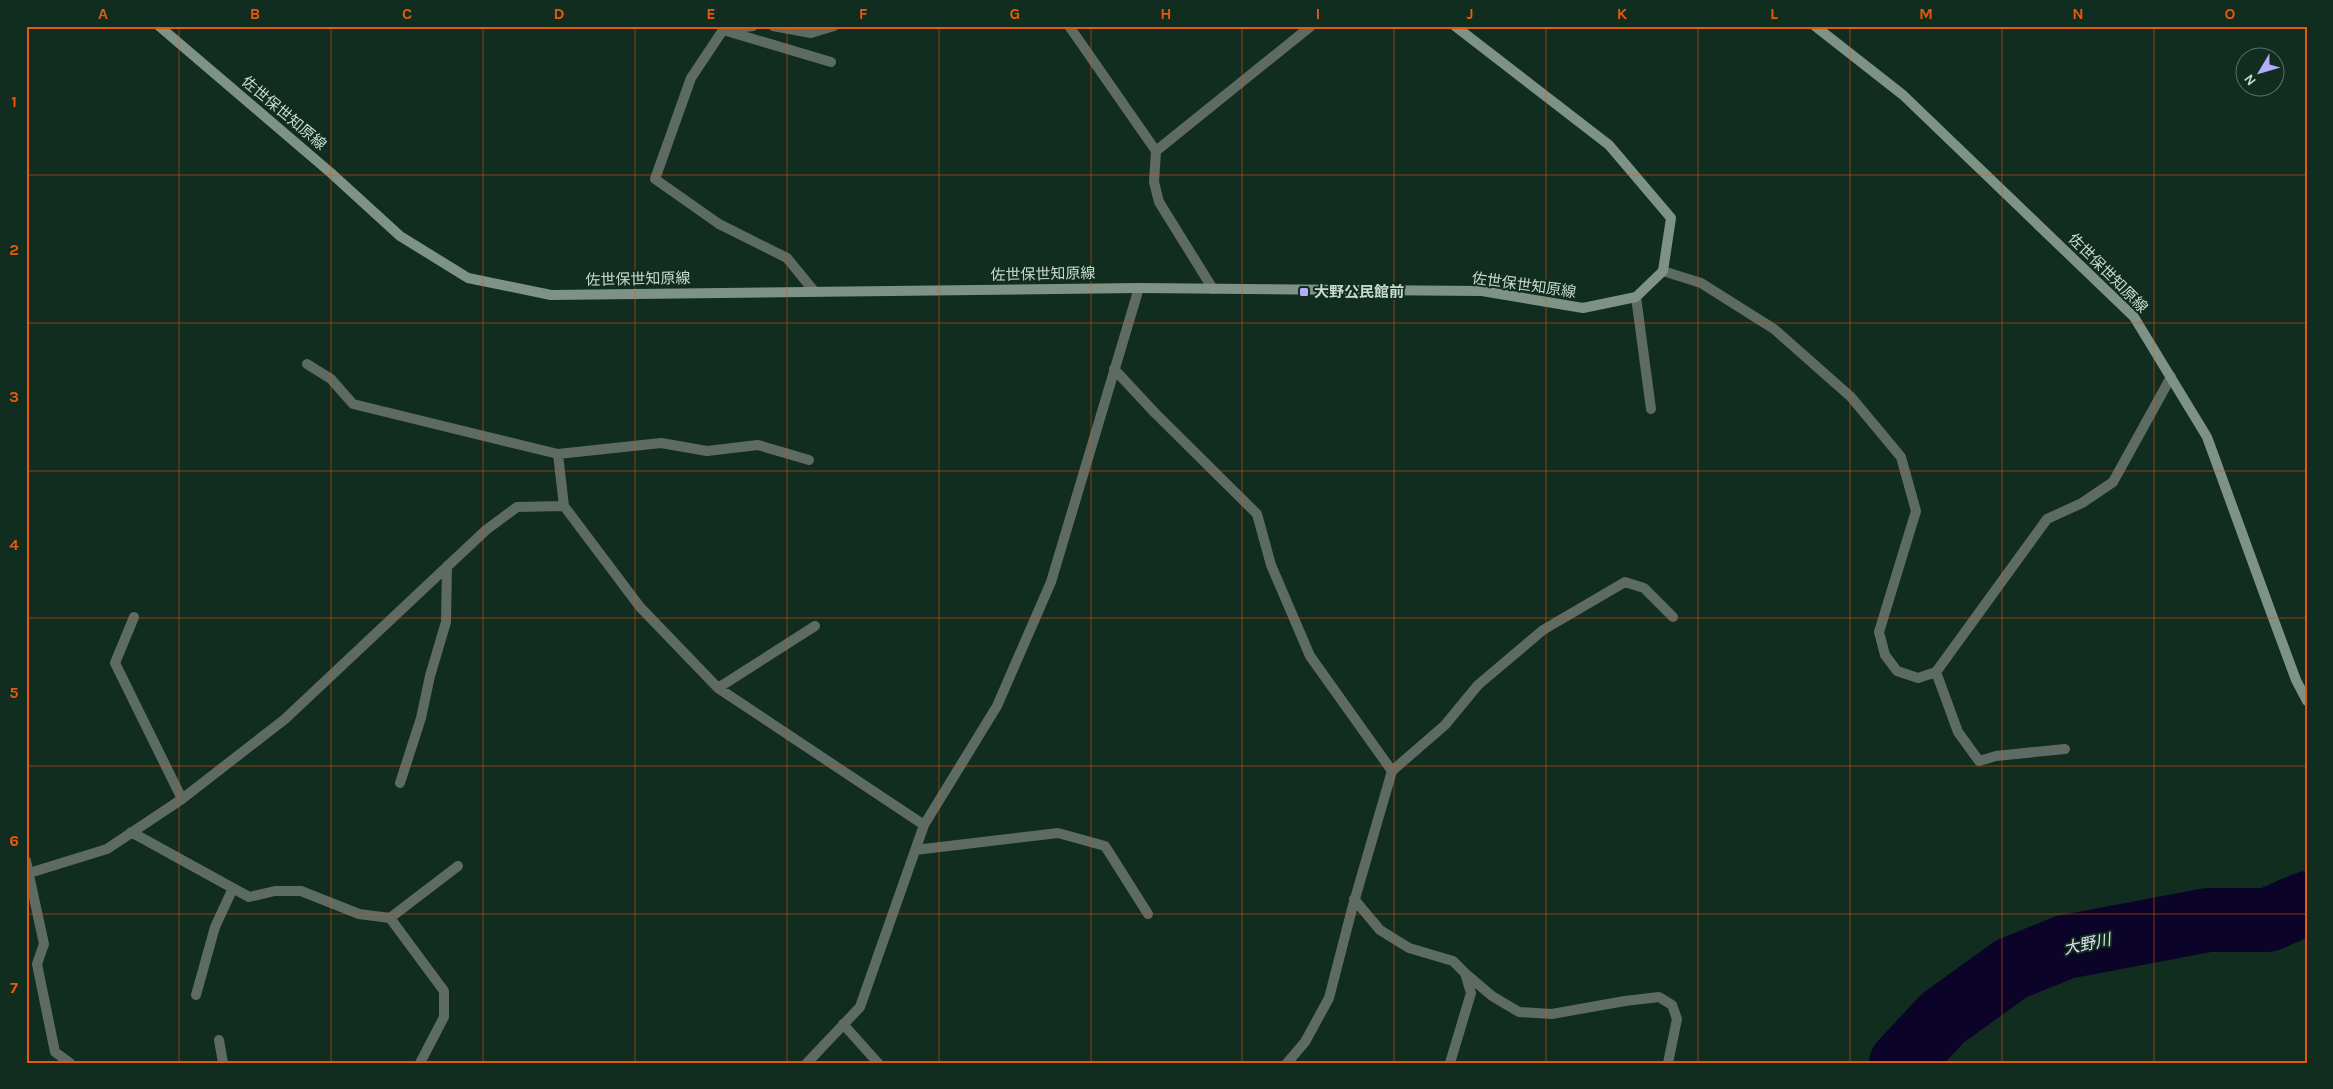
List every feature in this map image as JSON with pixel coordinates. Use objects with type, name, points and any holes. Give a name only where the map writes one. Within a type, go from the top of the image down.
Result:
[{"type":"main road","name":"佐世保世知原線","points":[[159,26],[331,173],[400,236],[468,278],[551,295],[1140,288],[1482,292],[1584,308],[1636,297]]},
{"type":"main road","points":[[1456,26],[1609,145],[1671,218],[1662,270],[1636,297]]},
{"type":"main road","name":"佐世保世知原線","points":[[1815,26],[1903,94],[2134,318],[2207,437],[2275,625],[2296,680],[2307,701]]},
{"type":"street","points":[[753,26],[723,30],[691,78],[655,179],[719,224],[787,258],[814,292]]},
{"type":"street","points":[[773,26],[811,33],[834,26]]},
{"type":"street","points":[[1069,26],[1156,151],[1154,182],[1159,202],[1213,289]]},
{"type":"street","points":[[1156,151],[1311,26]]},
{"type":"street","points":[[723,30],[831,62]]},
{"type":"street","points":[[1662,270],[1701,283],[1774,329],[1852,397],[1901,457],[1916,511],[1879,632],[1885,655],[1897,672],[1918,678],[1936,672],[2047,519],[2082,502],[2113,482],[2170,377]]},
{"type":"street","points":[[807,1063],[860,1007],[924,826],[997,706],[1051,582],[1140,288]]},
{"type":"street","points":[[1636,297],[1651,409]]},
{"type":"street","points":[[307,364],[332,380],[354,404],[558,454],[661,442],[707,451],[758,445],[809,460]]},
{"type":"street","points":[[1114,369],[1155,414],[1257,514],[1271,565],[1310,656],[1392,771]]},
{"type":"street","points":[[558,454],[564,506],[640,607],[718,688],[924,826]]},
{"type":"street","points":[[28,873],[107,849],[182,799],[285,719],[486,530],[517,506],[564,506]]},
{"type":"street","points":[[400,783],[421,718],[430,676],[446,622],[447,566]]},
{"type":"street","points":[[1287,1063],[1305,1042],[1329,998],[1354,899],[1392,771],[1445,725],[1478,685],[1543,630],[1625,582],[1644,588],[1673,617]]},
{"type":"street","points":[[134,618],[116,663],[182,799]]},
{"type":"street","points":[[718,688],[815,626]]},
{"type":"street","points":[[1936,672],[1958,732],[1979,761],[1996,756],[2065,748]]},
{"type":"street","points":[[131,832],[249,897],[275,891],[301,891],[358,914],[390,918],[458,866]]},
{"type":"street","points":[[915,850],[1058,832],[1105,846],[1148,914]]},
{"type":"street","points":[[26,861],[44,944],[38,964],[55,1052],[70,1063]]},
{"type":"street","points":[[196,996],[215,927],[233,888]]},
{"type":"street","points":[[1354,899],[1380,930],[1409,948],[1453,961],[1492,996],[1519,1012],[1552,1014],[1659,997],[1672,1005],[1677,1019],[1670,1042],[1668,1063]]},
{"type":"street","points":[[390,918],[444,991],[444,1017],[420,1063]]},
{"type":"street","points":[[1450,1063],[1471,993],[1465,972]]},
{"type":"street","points":[[843,1024],[878,1063]]},
{"type":"street","points":[[219,1040],[223,1063]]},
{"type":"waterway","name":"大野川","points":[[1901,1063],[1943,1018],[2011,969],[2065,947],[2208,920],[2268,920],[2307,903]]},
{"type":"place","name":"大野公民館前","points":[[1304,292]]}]
